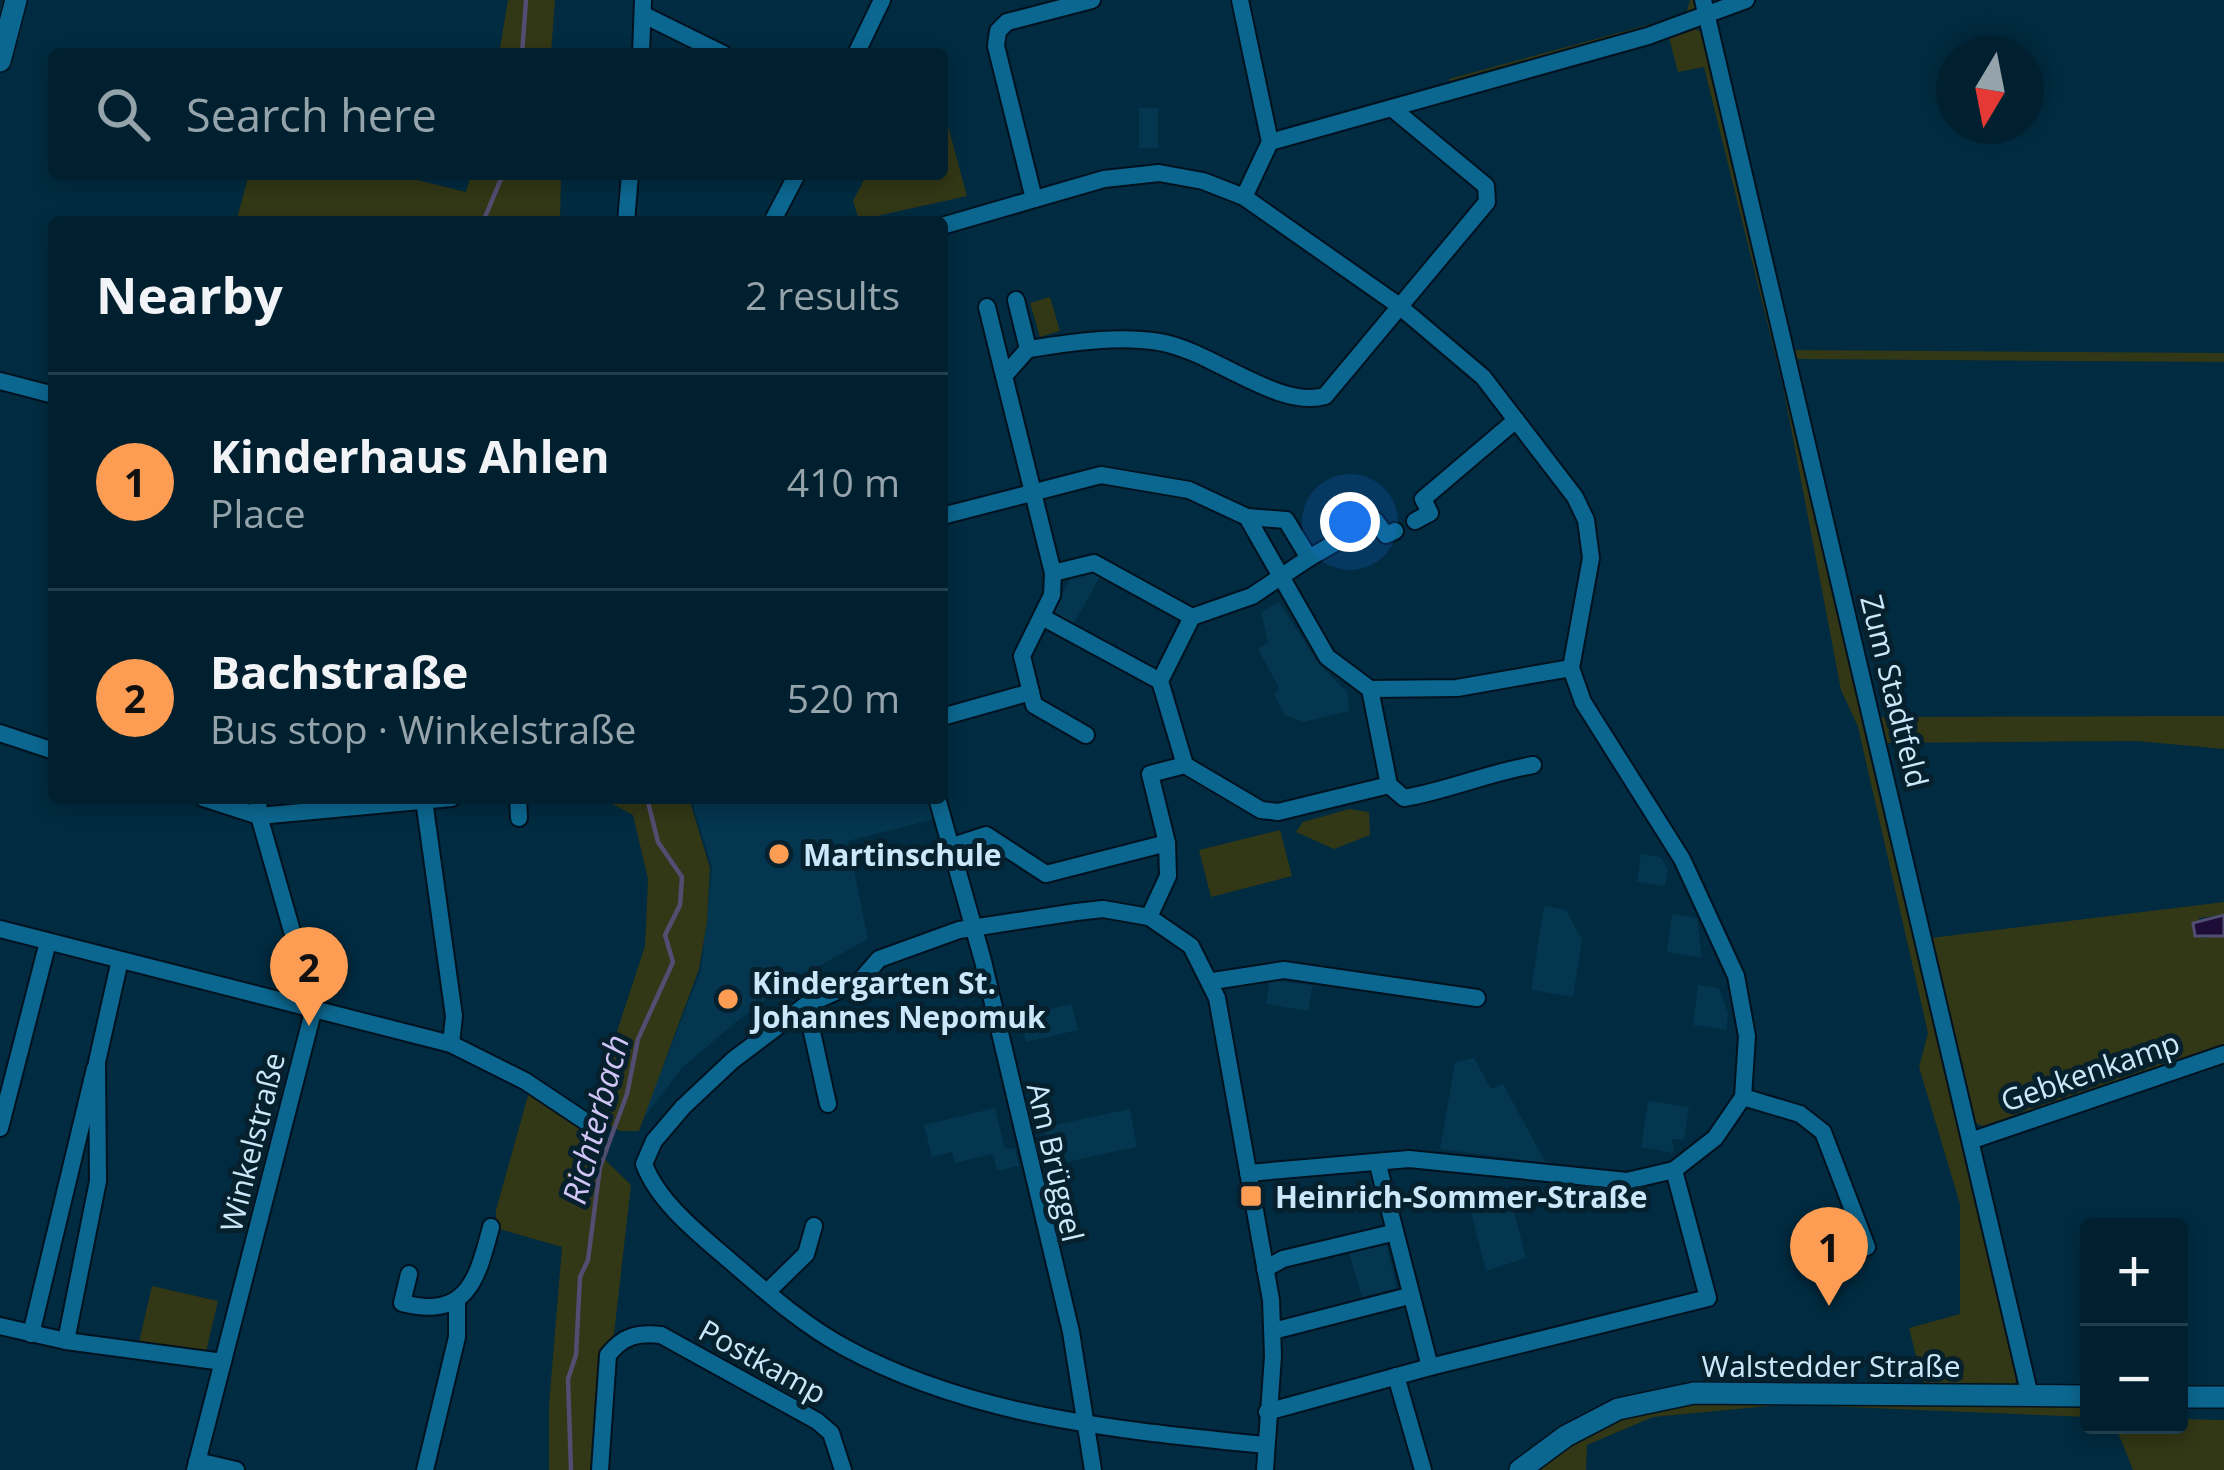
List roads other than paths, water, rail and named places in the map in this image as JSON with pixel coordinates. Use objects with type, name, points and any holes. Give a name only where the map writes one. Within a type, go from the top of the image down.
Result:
[{"type":"main road","points":[[0,61],[16,0]]},
{"type":"main road","name":"Walstedder Straße","points":[[1520,1470],[1591,1422],[1656,1398],[1774,1390],[2080,1396]]},
{"type":"main road","points":[[2188,1397],[2224,1397]]},
{"type":"street","points":[[859,48],[882,0]]},
{"type":"street","points":[[1034,199],[996,46],[998,31],[1007,22],[1092,0]]},
{"type":"street","points":[[1240,0],[1270,142],[1244,197]]},
{"type":"street","points":[[1270,142],[1746,0]]},
{"type":"street","points":[[641,48],[644,7],[713,48]]},
{"type":"street","name":"Zum Stadtfeld","points":[[1705,9],[2030,1396]]},
{"type":"street","points":[[1004,376],[1028,350],[1104,338],[1162,342],[1307,401],[1325,395],[1487,202],[1486,187],[1393,109]]},
{"type":"street","points":[[948,224],[1104,179],[1159,173],[1203,181],[1244,197],[1397,305],[1484,377],[1586,520],[1591,557],[1571,668],[1583,703],[1682,859],[1720,935],[1743,1009],[1743,1097],[1715,1138],[1674,1171],[1628,1181],[1458,1161],[1248,1173]]},
{"type":"street","points":[[626,216],[630,180]]},
{"type":"street","points":[[775,216],[794,180]]},
{"type":"street","points":[[1028,350],[1017,308],[989,315],[1029,463],[1029,492],[1053,573],[1042,617],[1022,656],[1030,692],[1034,705],[1086,735]]},
{"type":"street","points":[[0,381],[48,393]]},
{"type":"street","points":[[1414,521],[1430,513],[1423,499],[1516,420]]},
{"type":"street","points":[[948,514],[1101,475],[1189,490],[1247,518],[1286,520],[1309,558]]},
{"type":"street","points":[[1247,518],[1327,658],[1370,689],[1457,688],[1571,668]]},
{"type":"street","points":[[1389,785],[1278,812],[1262,810],[1185,764],[1160,681],[1192,617],[1252,596],[1376,520],[1386,536],[1395,531]]},
{"type":"street","points":[[1053,573],[1094,563],[1192,617]]},
{"type":"street","points":[[1042,617],[1160,681]]},
{"type":"street","points":[[1370,689],[1389,785],[1404,798],[1463,788],[1476,777],[1533,765]]},
{"type":"street","points":[[948,715],[1030,692]]},
{"type":"street","points":[[0,733],[48,749]]},
{"type":"street","points":[[1149,917],[1168,876],[1167,843],[1150,774],[1185,764]]},
{"type":"street","points":[[314,1008],[258,807],[329,804]]},
{"type":"street","points":[[425,804],[454,1016],[451,1044]]},
{"type":"street","points":[[518,804],[519,818]]},
{"type":"street","name":"Am Brüggel","points":[[939,804],[975,928],[1071,1332],[1093,1470]]},
{"type":"street","points":[[952,846],[986,835],[1046,874],[1167,843]]},
{"type":"street","points":[[1264,1445],[1084,1426],[992,1406],[847,1349],[766,1292],[670,1203],[646,1170],[645,1158],[683,1107],[806,1005],[860,981],[879,958],[975,928],[1103,909],[1149,917],[1191,946],[1213,981],[1273,1330],[1265,1470]]},
{"type":"street","points":[[0,929],[451,1044],[525,1081],[591,1125]]},
{"type":"street","points":[[0,1128],[48,942]]},
{"type":"street","points":[[31,1334],[120,960]]},
{"type":"street","points":[[1213,981],[1284,970],[1477,998]]},
{"type":"street","points":[[806,1005],[828,1104]]},
{"type":"street","name":"Winkelstraße","points":[[196,1465],[314,1008]]},
{"type":"street","name":"Gebkenkamp","points":[[1973,1140],[2224,1054]]},
{"type":"street","points":[[66,1341],[98,1180],[97,1062]]},
{"type":"street","points":[[1743,1097],[1800,1114],[1822,1132],[1867,1247]]},
{"type":"street","points":[[1378,1165],[1430,1366]]},
{"type":"street","points":[[1267,1412],[1430,1366],[1708,1298],[1674,1171]]},
{"type":"street","points":[[766,1292],[806,1254],[814,1226]]},
{"type":"street","points":[[409,1274],[402,1303],[430,1310],[458,1300],[477,1281],[491,1228]]},
{"type":"street","points":[[1265,1269],[1283,1259],[1392,1233]]},
{"type":"street","points":[[1273,1330],[1409,1296]]},
{"type":"street","points":[[425,1470],[457,1337],[458,1300]]},
{"type":"street","points":[[0,1326],[66,1341],[223,1362]]},
{"type":"street","name":"Postkamp","points":[[600,1470],[608,1355],[624,1339],[648,1333],[661,1335],[817,1421],[831,1433],[843,1470]]},
{"type":"street","points":[[1396,1376],[1423,1470]]},
{"type":"street","points":[[196,1465],[236,1470]]},
{"type":"waterway","name":"Richterbach","points":[[522,48],[526,0]]},
{"type":"waterway","name":"Richterbach","points":[[486,216],[500,180]]},
{"type":"waterway","name":"Richterbach","points":[[571,1470],[568,1379],[576,1355],[580,1277],[588,1260],[600,1167],[627,1094],[638,1039],[673,962],[665,935],[680,905],[682,877],[658,842],[648,804]]},
{"type":"place","name":"Martinschule","points":[[779,854]]},
{"type":"place","name":"Kindergarten St. Johannes Nepomuk","points":[[728,999]]},
{"type":"place","name":"Bachstraße","points":[[309,1026]]},
{"type":"place","name":"Heinrich-Sommer-Straße","points":[[1251,1196]]},
{"type":"place","name":"Kinderhaus Ahlen","points":[[1829,1306]]}]
